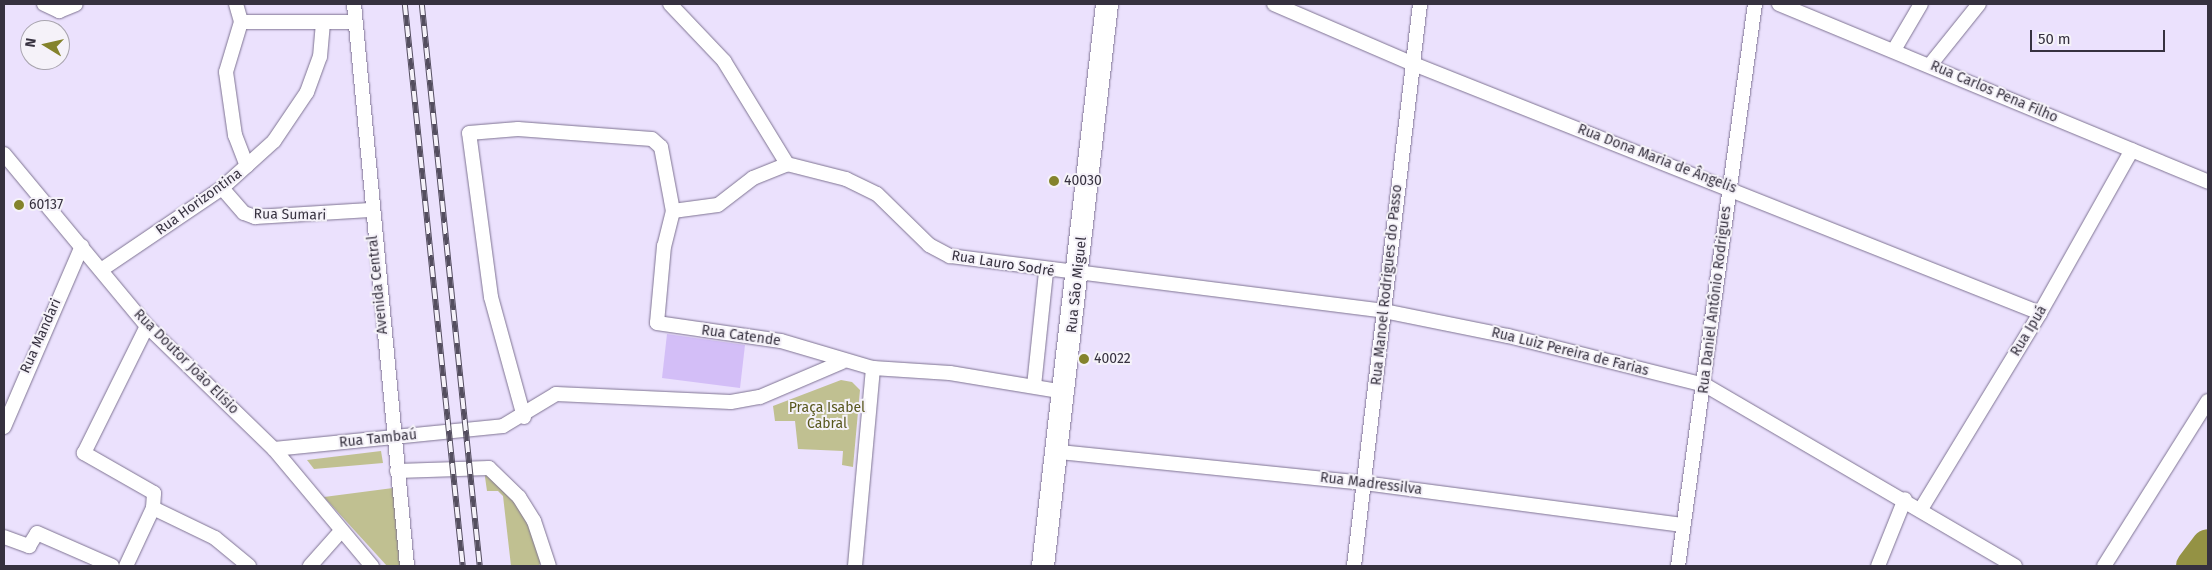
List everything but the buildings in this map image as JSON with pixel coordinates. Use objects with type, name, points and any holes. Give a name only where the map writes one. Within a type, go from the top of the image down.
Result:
[{"type":"main road","name":"Rua São Miguel","points":[[1043,566],[1065,392],[1107,4]]},
{"type":"street","points":[[44,4],[59,11],[76,4]]},
{"type":"street","points":[[236,4],[241,22],[354,22]]},
{"type":"street","name":"Avenida Central","points":[[354,4],[370,210],[407,566]]},
{"type":"street","points":[[670,4],[724,61],[787,164],[753,178],[718,205],[673,211],[661,147],[652,139],[518,130],[470,133],[491,297],[524,417],[545,398],[562,394],[731,402],[760,397],[842,362]]},
{"type":"street","name":"Rua Dona Maria de Ângelis","points":[[1274,4],[1411,63],[1730,187],[2040,313]]},
{"type":"street","name":"Rua Manoel Rodrigues do Passo","points":[[1354,566],[1411,63],[1420,4]]},
{"type":"street","name":"Rua Daniel Antônio Rodrigues","points":[[1678,566],[1705,385],[1755,4]]},
{"type":"street","name":"Rua Carlos Pena Filho","points":[[1778,4],[1894,50],[2208,182]]},
{"type":"street","points":[[1894,50],[1921,4]]},
{"type":"street","points":[[1930,65],[1979,4]]},
{"type":"street","name":"Rua Horizontina","points":[[101,270],[222,188],[248,166],[235,135],[226,72],[241,22]]},
{"type":"street","points":[[248,166],[286,126],[307,92],[320,57],[324,22]]},
{"type":"street","name":"Rua Ipuá","points":[[1921,509],[2040,313],[2132,150]]},
{"type":"street","name":"Rua Doutor João Elísio","points":[[4,154],[147,326],[274,449],[372,566]]},
{"type":"street","name":"Rua Lauro Sodré","points":[[787,164],[846,179],[877,194],[940,254],[1046,271],[1078,274]]},
{"type":"street","name":"Rua Sumari","points":[[222,188],[244,214],[255,217],[370,210]]},
{"type":"street","name":"Rua Catende","points":[[673,211],[664,246],[655,316],[666,327],[782,341],[842,362],[873,368],[1034,386],[1065,392]]},
{"type":"street","name":"Rua Mandari","points":[[4,427],[82,246]]},
{"type":"street","points":[[1034,386],[1046,271]]},
{"type":"street","name":"Rua Luiz Pereira de Farias","points":[[1078,274],[1384,311],[1508,336],[1705,385],[1905,499],[2015,566]]},
{"type":"street","points":[[126,566],[153,505],[151,489],[85,457],[97,421],[147,326]]},
{"type":"street","points":[[855,566],[873,368]]},
{"type":"street","points":[[2104,566],[2208,401]]},
{"type":"street","name":"Rua Tambaú","points":[[274,449],[482,430],[524,417]]},
{"type":"street","name":"Rua Madressilva","points":[[1058,452],[1364,482],[1683,525]]},
{"type":"street","points":[[397,471],[489,468],[519,496],[534,521],[550,566]]},
{"type":"street","points":[[1878,566],[1905,499]]},
{"type":"street","points":[[153,505],[215,538],[249,566]]},
{"type":"street","points":[[310,566],[341,531]]},
{"type":"street","points":[[4,537],[29,546],[36,533],[112,566]]},
{"type":"green space","name":"Praça Isabel Cabral","points":[[841,380],[852,382],[860,390],[853,467],[842,465],[843,451],[798,449],[795,421],[775,421],[773,406]]},
{"type":"green space","points":[[381,451],[383,463],[314,469],[307,460]]},
{"type":"green space","points":[[484,470],[516,486],[541,561],[539,566],[511,566],[503,496],[498,491],[487,491]]},
{"type":"green space","points":[[393,488],[401,566],[387,566],[324,497]]},
{"type":"waterway","points":[[2192,566],[2208,545]]},
{"type":"railway","points":[[405,4],[463,566]]},
{"type":"railway","points":[[422,4],[480,566]]},
{"type":"place","name":"40030","points":[[1054,181]]},
{"type":"place","name":"60137","points":[[19,205]]},
{"type":"place","name":"40022","points":[[1084,359]]}]
